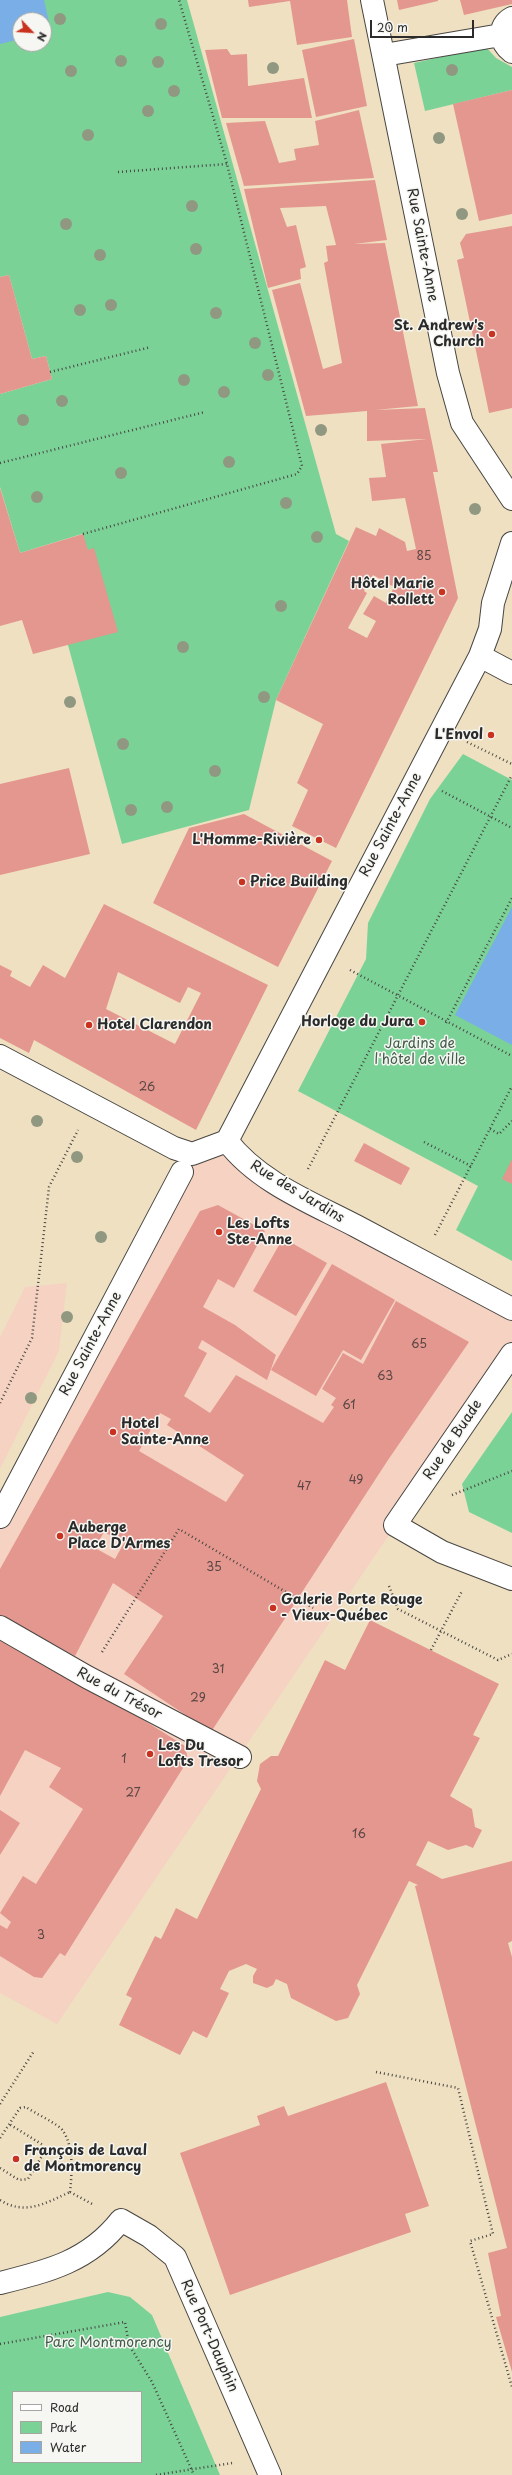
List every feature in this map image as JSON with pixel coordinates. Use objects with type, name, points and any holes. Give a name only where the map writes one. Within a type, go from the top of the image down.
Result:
[{"type":"street","name":"Rue Sainte-Anne","points":[[372,0],[448,373],[460,416],[462,423],[512,500]]},
{"type":"street","points":[[384,55],[508,35]]},
{"type":"street","name":"Rue Sainte-Anne","points":[[227,1142],[480,656],[490,629],[493,603],[512,543]]},
{"type":"street","points":[[480,656],[512,673]]},
{"type":"street","points":[[0,1056],[174,1148],[192,1154],[227,1142]]},
{"type":"street","name":"Rue des Jardins","points":[[227,1142],[236,1154],[255,1169],[296,1194],[512,1309]]},
{"type":"street","name":"Rue Sainte-Anne","points":[[0,1517],[182,1172]]},
{"type":"street","name":"Rue de Buade","points":[[512,1354],[395,1525],[442,1552],[512,1579]]},
{"type":"street","name":"Rue du Trésor","points":[[0,1627],[88,1677],[240,1757]]},
{"type":"street","name":"Rue Port-Dauphin","points":[[0,2282],[64,2265],[90,2252],[112,2233],[121,2220],[149,2236],[175,2257],[267,2467]]},
{"type":"path","points":[[83,534],[297,474],[302,466],[227,164],[179,0]]},
{"type":"path","points":[[118,172],[227,164]]},
{"type":"path","points":[[50,372],[151,347]]},
{"type":"path","points":[[0,463],[205,412]]},
{"type":"path","points":[[467,742],[512,764]]},
{"type":"path","points":[[296,1194],[512,775]]},
{"type":"path","points":[[442,790],[512,828]]},
{"type":"path","points":[[446,1023],[512,898]]},
{"type":"path","points":[[349,970],[446,1023],[512,1056]]},
{"type":"path","points":[[421,1261],[512,1086]]},
{"type":"path","points":[[0,1403],[32,1338],[49,1187],[91,1104]]},
{"type":"path","points":[[490,1129],[499,1134],[512,1121]]},
{"type":"path","points":[[424,1142],[471,1166]]},
{"type":"path","points":[[450,1496],[512,1471]]},
{"type":"path","points":[[88,1677],[128,1608],[179,1529],[313,1608]]},
{"type":"path","points":[[389,1586],[398,1609],[498,1660],[512,1654]]},
{"type":"path","points":[[431,1650],[463,1590]]},
{"type":"path","points":[[0,2104],[34,2051]]},
{"type":"path","points":[[376,2072],[458,2088],[493,2234],[470,2241],[512,2388]]},
{"type":"path","points":[[0,2138],[20,2108],[26,2107],[63,2130],[70,2149],[72,2175],[70,2192],[30,2208],[12,2208],[0,2200]]},
{"type":"path","points":[[0,2168],[19,2180],[28,2179],[45,2151],[43,2145],[9,2124]]},
{"type":"path","points":[[0,2344],[125,2322],[129,2345],[152,2382],[194,2475]]},
{"type":"path","points":[[156,2475],[192,2470],[267,2467]]},
{"type":"shaded area","points":[[192,1154],[236,1154],[512,1309],[512,1354],[57,2024],[0,1993],[0,1517]]},
{"type":"shaded area","points":[[67,1283],[59,1351],[0,1469],[0,1337],[25,1287]]},
{"type":"green space","points":[[0,0],[187,0],[336,534],[349,541],[276,700],[249,810],[122,844],[68,645],[82,534],[20,553],[0,487],[0,394],[52,379],[46,356],[32,359],[9,275],[0,277]]},
{"type":"green space","points":[[486,47],[496,58],[512,67],[512,90],[425,111],[414,63]]},
{"type":"green space","name":"Jardins de l'hôtel de ville","points":[[463,754],[512,780],[512,1261],[456,1230],[478,1186],[298,1091],[366,959],[368,923],[430,799]]},
{"type":"green space","points":[[512,1412],[512,1533],[469,1512],[462,1484]]},
{"type":"green space","name":"Parc Montmorency","points":[[108,2292],[130,2297],[152,2315],[220,2475],[0,2475],[0,2317]]},
{"type":"water","points":[[0,0],[44,0],[47,12],[12,12],[12,41],[0,44]]},
{"type":"water","points":[[512,907],[512,1045],[455,1015]]},
{"type":"building","points":[[248,0],[347,0],[352,37],[297,45],[290,1],[249,7]]},
{"type":"building","points":[[397,0],[438,0],[438,1],[399,10]]},
{"type":"building","points":[[460,0],[512,0],[512,4],[464,15]]},
{"type":"building","points":[[354,39],[367,106],[316,117],[302,50]]},
{"type":"building","points":[[227,49],[231,55],[247,54],[248,86],[304,78],[312,118],[222,118],[205,50]]},
{"type":"building","points":[[512,90],[512,214],[479,221],[453,104]]},
{"type":"building","points":[[359,110],[374,178],[244,186],[226,123],[265,121],[279,163],[296,160],[294,149],[319,145],[315,121]]},
{"type":"building","points":[[375,180],[387,240],[354,244],[385,243],[418,406],[375,410],[425,408],[438,472],[433,472],[458,598],[336,848],[292,826],[308,790],[297,783],[323,724],[276,700],[356,527],[376,536],[379,528],[405,542],[407,551],[416,549],[405,498],[372,501],[369,478],[386,477],[381,444],[427,439],[367,441],[367,411],[306,416],[272,290],[300,283],[323,369],[342,363],[324,263],[328,261],[326,246],[336,245],[326,206],[280,208],[287,227],[296,225],[306,267],[300,269],[301,279],[268,288],[244,189]],"holes":[[[373,575],[394,587],[386,603],[374,596],[363,614],[376,621],[367,638],[348,628],[367,593],[364,591]]]},
{"type":"building","name":"St. Andrew's Church","points":[[512,226],[512,408],[489,413],[457,260],[464,258],[460,243],[466,234]]},
{"type":"building","points":[[9,275],[32,359],[46,356],[52,379],[0,394],[0,277]]},
{"type":"building","points":[[0,488],[20,553],[83,534],[88,550],[94,548],[118,632],[33,654],[22,620],[0,626]]},
{"type":"building","points":[[69,768],[90,854],[0,875],[0,784]]},
{"type":"building","name":"Price Building","points":[[244,814],[332,861],[278,967],[153,903],[189,828]]},
{"type":"building","name":"Hotel Clarendon","points":[[104,904],[268,985],[196,1130],[34,1040],[29,1053],[0,1038],[0,965],[12,971],[10,976],[30,987],[43,965],[65,978]],"holes":[[[118,972],[180,1003],[188,987],[201,993],[175,1044],[106,1009]]]},
{"type":"building","points":[[364,1143],[410,1168],[401,1185],[354,1161]]},
{"type":"building","points":[[512,1159],[512,1184],[502,1179]]},
{"type":"building","points":[[218,1205],[265,1231],[234,1288],[218,1279],[203,1307],[235,1325],[276,1355],[267,1380],[202,1340],[198,1348],[207,1353],[184,1396],[210,1413],[236,1375],[323,1423],[334,1407],[331,1405],[336,1398],[322,1389],[343,1353],[363,1364],[396,1301],[469,1342],[388,1460],[211,1732],[124,1674],[163,1616],[113,1583],[75,1656],[0,1615],[0,1569],[200,1211]],"holes":[[[160,1413],[171,1419],[167,1425],[244,1475],[226,1502],[139,1451]],[[104,1532],[124,1543],[115,1559],[95,1548]]]},
{"type":"building","points":[[283,1238],[327,1263],[296,1316],[253,1291]]},
{"type":"building","points":[[332,1264],[395,1300],[361,1360],[343,1350],[316,1396],[271,1370]]},
{"type":"building","points":[[370,1620],[499,1684],[473,1735],[480,1738],[450,1796],[472,1809],[475,1827],[482,1830],[473,1848],[466,1845],[448,1850],[428,1841],[416,1865],[442,1879],[512,1861],[512,1941],[508,1943],[512,1957],[512,2372],[496,2317],[501,2316],[488,2253],[507,2248],[415,1886],[418,1885],[409,1881],[357,1985],[360,1994],[348,2018],[336,2021],[291,1998],[287,1984],[276,1979],[273,1985],[267,1988],[253,1983],[253,1976],[257,1969],[246,1964],[229,1971],[220,1989],[229,1993],[207,2038],[193,2031],[180,2055],[119,2025],[132,1998],[126,1995],[155,1936],[161,1939],[176,1908],[197,1919],[261,1789],[257,1781],[260,1764],[271,1756],[278,1756],[325,1660],[345,1670]]},
{"type":"building","points":[[0,1640],[105,1696],[185,1746],[188,1760],[65,1956],[60,1953],[42,1978],[34,1977],[0,1956],[0,1925],[7,1929],[11,1922],[0,1913],[23,1876],[36,1884],[83,1809],[49,1787],[61,1768],[25,1750],[0,1796]]},
{"type":"building","points":[[0,1810],[20,1823],[0,1855]]},
{"type":"building","points":[[386,2082],[429,2206],[405,2214],[411,2232],[230,2295],[180,2153],[260,2125],[257,2116],[284,2106],[288,2116]]},
{"type":"place","name":"St. Andrew's Church","points":[[492,334]]},
{"type":"place","name":"Hôtel Marie Rollett","points":[[442,592]]},
{"type":"place","name":"L'Envol","points":[[491,735]]},
{"type":"place","name":"L'Homme-Rivière","points":[[319,840]]},
{"type":"place","name":"Price Building","points":[[242,882]]},
{"type":"place","name":"Horloge du Jura","points":[[422,1022]]},
{"type":"place","name":"Hotel Clarendon","points":[[89,1025]]},
{"type":"place","name":"Les Lofts Ste-Anne","points":[[219,1232]]},
{"type":"place","name":"Hotel Sainte-Anne","points":[[113,1432]]},
{"type":"place","name":"Auberge Place D'Armes","points":[[60,1536]]},
{"type":"place","name":"Galerie Porte Rouge - Vieux-Québec","points":[[273,1608]]},
{"type":"place","name":"Les Du Lofts Tresor","points":[[150,1754]]},
{"type":"place","name":"François de Laval de Montmorency","points":[[16,2159]]}]
